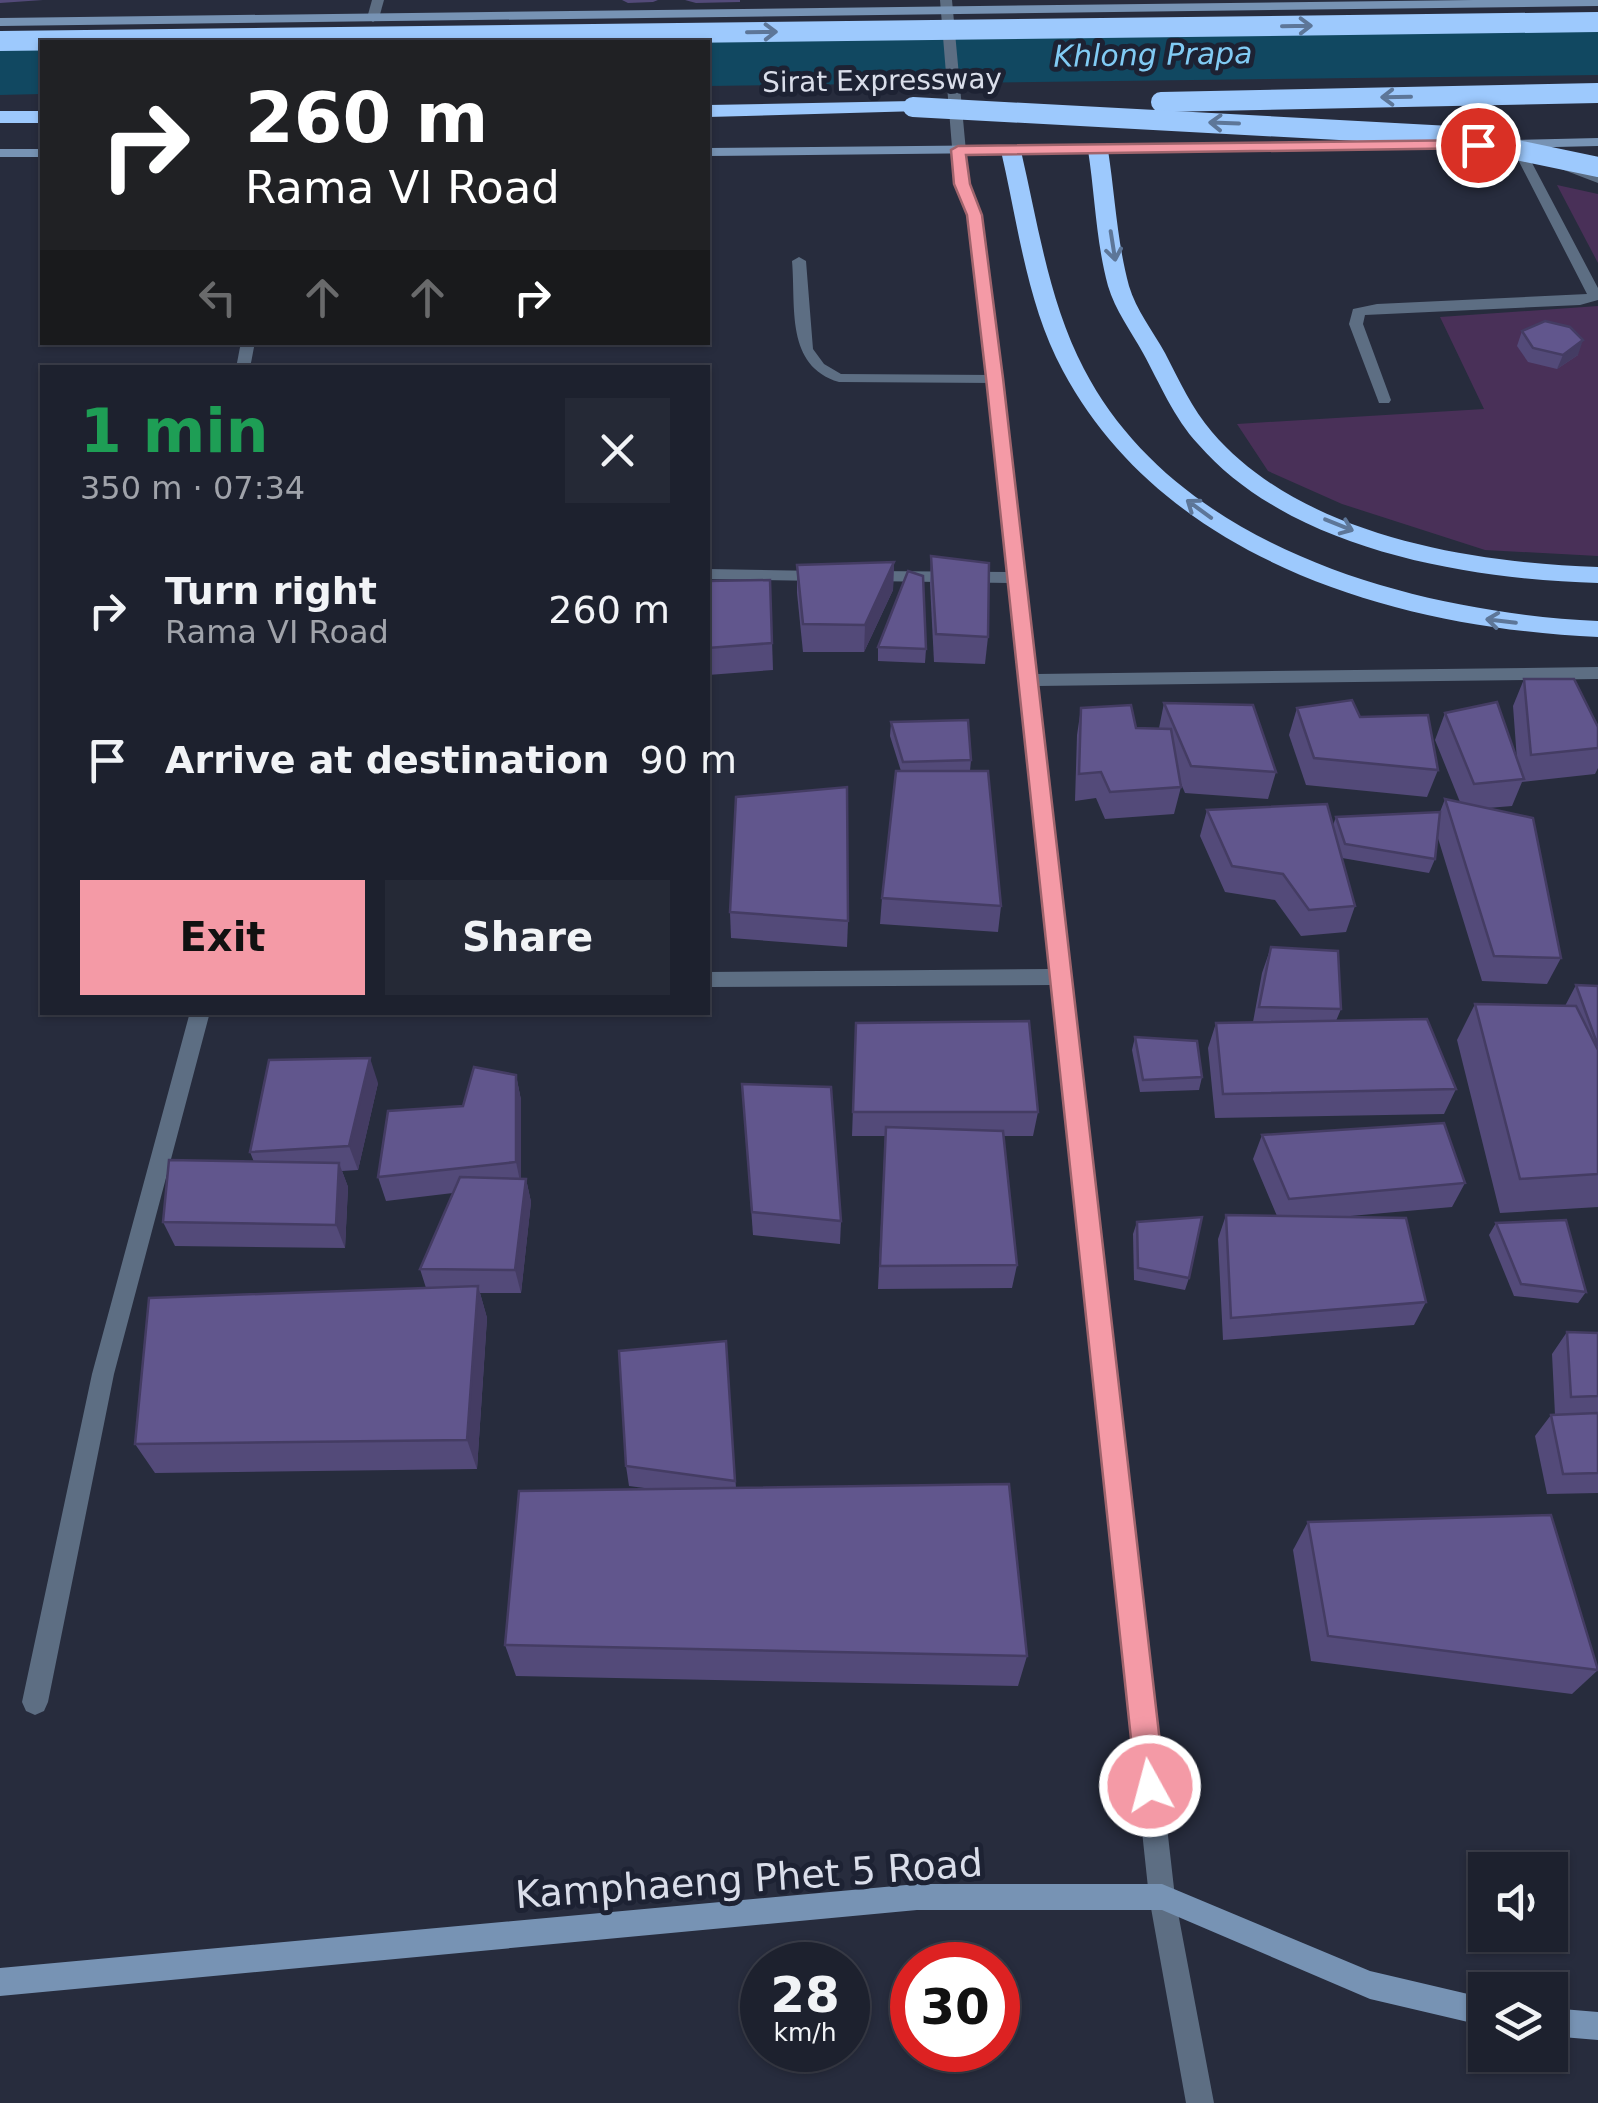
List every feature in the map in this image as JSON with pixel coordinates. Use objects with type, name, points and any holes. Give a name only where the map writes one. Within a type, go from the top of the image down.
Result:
[{"type":"highway","name":"Sirat Expressway","points":[[84,40],[1598,22]]},
{"type":"highway","name":"Sirat Expressway","points":[[0,41],[40,41]]},
{"type":"highway","name":"Sirat Expressway","points":[[710,110],[1598,93]]},
{"type":"highway","points":[[914,107],[1450,136],[1598,167]]},
{"type":"highway","points":[[0,117],[40,117]]},
{"type":"highway","points":[[1098,150],[1120,288],[1182,404],[1212,447],[1240,469],[1333,523],[1381,542],[1472,564],[1544,575],[1598,574]]},
{"type":"highway","points":[[1011,151],[1049,309],[1074,372],[1108,424],[1147,468],[1207,515],[1295,564],[1387,596],[1476,618],[1598,629]]},
{"type":"street","points":[[373,18],[378,0]]},
{"type":"street","points":[[0,22],[946,5],[1598,2]]},
{"type":"street","points":[[946,5],[962,184],[974,215],[995,378],[1162,1896],[1200,2103]]},
{"type":"street","points":[[710,152],[1598,142]]},
{"type":"street","points":[[1520,144],[1598,180]]},
{"type":"street","points":[[1384,400],[1356,324],[1358,312],[1377,308],[1580,301],[1595,296],[1520,144]]},
{"type":"street","points":[[0,152],[40,153]]},
{"type":"street","points":[[799,261],[806,348],[812,362],[824,372],[839,378],[995,378]]},
{"type":"street","points":[[710,574],[1016,578]]},
{"type":"street","points":[[1027,680],[1598,673]]},
{"type":"street","points":[[710,980],[1060,977]]},
{"type":"street","points":[[35,1702],[103,1374],[199,1015]]},
{"type":"street","name":"Kamphaeng Phet 5 Road","points":[[0,1982],[918,1898],[1162,1896],[1370,1985],[1468,2008]]},
{"type":"street","points":[[1568,2024],[1598,2026]]},
{"type":"shaded area","points":[[1557,185],[1598,194],[1598,263]]},
{"type":"shaded area","points":[[1598,306],[1598,556],[1485,550],[1342,504],[1268,471],[1237,424],[1484,409],[1440,317]]},
{"type":"water","name":"Khlong Prapa","points":[[1598,29],[1598,75],[710,86],[710,42]]},
{"type":"water","points":[[40,48],[40,94],[0,95],[0,49]]},
{"type":"building","points":[[1545,321],[1570,327],[1583,340],[1563,355],[1533,348],[1522,331]]},
{"type":"building","points":[[931,556],[989,563],[988,637],[936,634]]},
{"type":"building","points":[[894,562],[865,625],[803,624],[797,565]]},
{"type":"building","points":[[908,571],[923,576],[926,649],[878,647]]},
{"type":"building","points":[[770,580],[772,643],[710,648],[710,581]]},
{"type":"building","points":[[1524,679],[1574,679],[1598,727],[1598,748],[1531,755]]},
{"type":"building","points":[[1352,700],[1360,717],[1428,715],[1438,770],[1314,758],[1297,708]]},
{"type":"building","points":[[1497,702],[1524,779],[1474,784],[1445,713]]},
{"type":"building","points":[[1164,703],[1253,705],[1276,772],[1191,766]]},
{"type":"building","points":[[1131,705],[1136,728],[1171,729],[1181,787],[1110,792],[1101,772],[1079,774],[1081,708]]},
{"type":"building","points":[[968,720],[971,760],[903,762],[891,722]]},
{"type":"building","points":[[896,771],[988,771],[1001,906],[882,898]]},
{"type":"building","points":[[847,787],[848,921],[730,912],[736,797]]},
{"type":"building","points":[[1445,799],[1533,818],[1561,958],[1494,956]]},
{"type":"building","points":[[1327,804],[1355,906],[1309,910],[1283,874],[1232,866],[1207,810]]},
{"type":"building","points":[[1440,812],[1435,859],[1345,844],[1336,817]]},
{"type":"building","points":[[1271,947],[1338,951],[1341,1009],[1259,1007]]},
{"type":"building","points":[[1576,985],[1598,986],[1598,1046]]},
{"type":"building","points":[[1475,1004],[1576,1006],[1598,1050],[1598,1174],[1520,1179]]},
{"type":"building","points":[[1427,1019],[1456,1089],[1223,1094],[1216,1023]]},
{"type":"building","points":[[1029,1021],[1038,1112],[853,1112],[856,1023]]},
{"type":"building","points":[[1135,1037],[1197,1041],[1202,1077],[1143,1080]]},
{"type":"building","points":[[370,1058],[349,1146],[250,1152],[269,1060]]},
{"type":"building","points":[[474,1067],[516,1075],[516,1162],[378,1177],[388,1111],[463,1106]]},
{"type":"building","points":[[742,1084],[831,1087],[841,1221],[752,1212]]},
{"type":"building","points":[[1444,1123],[1465,1183],[1289,1199],[1262,1135]]},
{"type":"building","points":[[886,1127],[1003,1131],[1017,1265],[880,1266]]},
{"type":"building","points":[[169,1160],[339,1163],[336,1225],[163,1222]]},
{"type":"building","points":[[460,1177],[526,1179],[515,1270],[420,1269]]},
{"type":"building","points":[[1226,1215],[1406,1218],[1426,1302],[1231,1318]]},
{"type":"building","points":[[1202,1217],[1189,1278],[1138,1268],[1137,1222]]},
{"type":"building","points":[[1566,1220],[1586,1292],[1521,1284],[1496,1223]]},
{"type":"building","points":[[478,1286],[467,1440],[135,1444],[149,1298]]},
{"type":"building","points":[[1567,1332],[1598,1333],[1598,1396],[1571,1397]]},
{"type":"building","points":[[726,1341],[735,1481],[626,1466],[619,1351]]},
{"type":"building","points":[[1598,1413],[1598,1473],[1563,1474],[1551,1415]]},
{"type":"building","points":[[1009,1484],[1027,1656],[505,1645],[519,1491]]},
{"type":"building","points":[[1551,1515],[1598,1670],[1328,1636],[1308,1522]]},
{"type":"route","points":[[1150,1786],[995,378],[974,215],[962,184],[958,150],[1478,145]]}]
